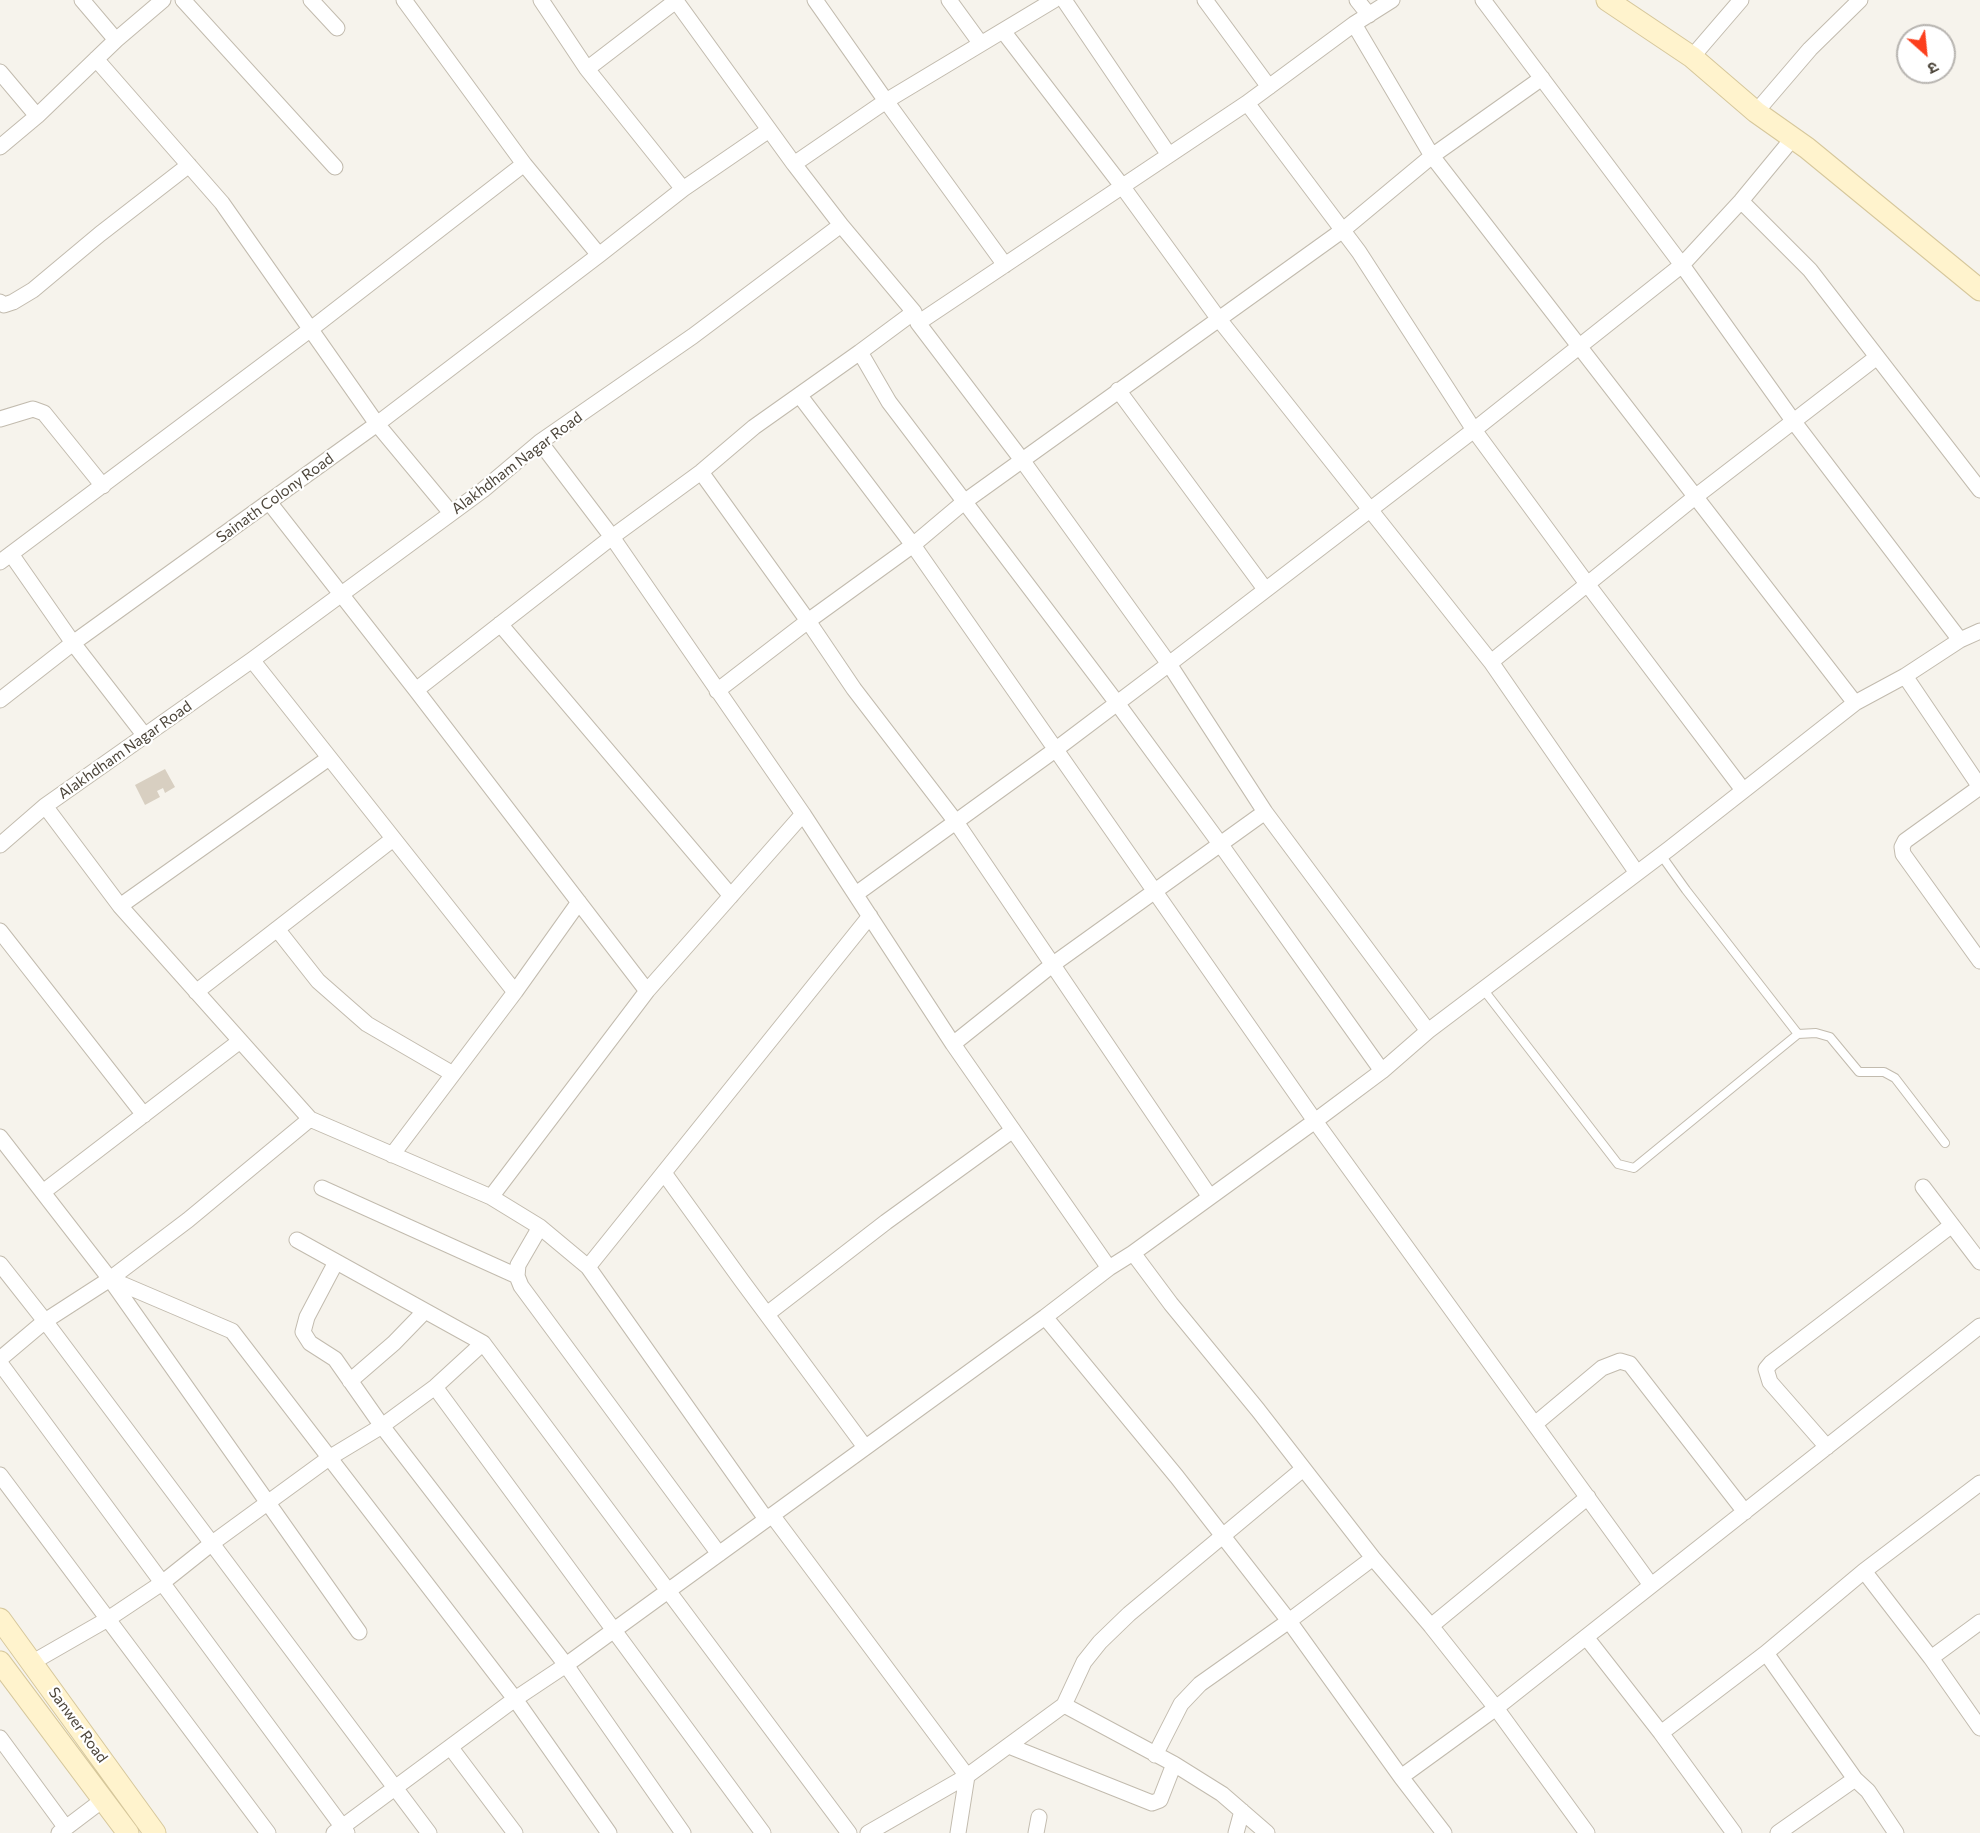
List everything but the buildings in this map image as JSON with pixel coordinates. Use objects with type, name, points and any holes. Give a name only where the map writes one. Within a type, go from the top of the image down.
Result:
[{"type":"street","points":[[82,0],[116,40]]},
{"type":"street","points":[[0,147],[37,116],[116,40],[164,0]]},
{"type":"street","points":[[183,0],[335,168]]},
{"type":"street","points":[[311,0],[338,28]]},
{"type":"street","points":[[404,0],[524,164],[599,255]]},
{"type":"street","points":[[541,0],[588,69],[683,189]]},
{"type":"street","points":[[588,69],[677,0],[794,164],[916,317],[1022,460],[1169,664],[1265,812],[1428,1031]]},
{"type":"street","points":[[815,0],[1005,265]]},
{"type":"street","points":[[949,0],[981,44]]},
{"type":"street","points":[[794,164],[886,101],[1054,0]]},
{"type":"street","points":[[1064,0],[1169,155]]},
{"type":"street","points":[[1204,0],[1269,87]]},
{"type":"street","points":[[1358,0],[1369,15]]},
{"type":"street","points":[[416,690],[612,537],[701,472],[754,427],[860,352],[1005,265],[1247,103],[1354,24],[1392,0]]},
{"type":"street","points":[[1483,0],[1682,265],[1794,422],[1960,640]]},
{"type":"street","points":[[1607,0],[1692,57],[1756,112],[1793,138],[1980,290]]},
{"type":"street","points":[[1692,57],[1741,0]]},
{"type":"street","points":[[1756,112],[1810,49],[1860,0]]},
{"type":"street","points":[[1354,24],[1432,156],[1855,703]]},
{"type":"street","points":[[1003,31],[1122,186],[1218,318],[1491,662],[1637,873]]},
{"type":"street","points":[[96,59],[222,203],[377,424],[451,513]]},
{"type":"street","points":[[0,72],[37,116]]},
{"type":"street","points":[[717,692],[808,621],[914,545],[964,502],[1343,230],[1432,156],[1542,78]]},
{"type":"street","points":[[1247,103],[1343,230],[1474,430],[1743,790]]},
{"type":"street","name":"Sainath Colony Road","points":[[0,700],[72,643],[377,424],[683,189],[769,130]]},
{"type":"street","points":[[856,894],[1169,664],[1474,430],[1682,265],[1741,201],[1793,138]]},
{"type":"street","points":[[145,736],[5,558],[311,329],[524,164]]},
{"type":"street","points":[[0,302],[4,305],[13,302],[33,290],[100,234],[189,165]]},
{"type":"street","points":[[1741,201],[1810,270],[1980,490]]},
{"type":"street","name":"Alakhdham Nagar Road","points":[[0,845],[45,806],[252,660],[483,490],[540,442],[693,336],[841,225]]},
{"type":"street","points":[[860,352],[889,402],[1117,703],[1382,1071]]},
{"type":"street","points":[[1491,662],[1695,497],[1877,357]]},
{"type":"street","points":[[1118,390],[1265,589]]},
{"type":"street","points":[[800,396],[914,545],[1315,1121],[1652,1585]]},
{"type":"street","points":[[0,419],[33,409],[44,413],[103,486]]},
{"type":"street","points":[[540,442],[612,537],[803,814],[953,1044],[1110,1268]]},
{"type":"street","points":[[701,472],[854,689],[956,822],[1210,1197]]},
{"type":"street","points":[[269,502],[647,991]]},
{"type":"street","points":[[500,624],[731,896]]},
{"type":"street","points":[[310,1119],[188,1220],[110,1279],[45,1321],[0,1361],[341,1831],[515,1699],[566,1665],[1315,1121],[1382,1071],[1428,1031],[1661,855],[1855,703],[1905,676],[1960,640],[1980,631]]},
{"type":"street","points":[[252,660],[515,992]]},
{"type":"street","points":[[1905,676],[1980,787],[1905,841],[1902,847],[1903,854],[1980,961]]},
{"type":"street","points":[[120,906],[329,758]]},
{"type":"street","points":[[45,806],[120,906],[310,1119],[491,1197],[540,1227],[588,1267],[769,1517],[967,1776],[958,1833]]},
{"type":"street","points":[[953,1044],[1052,965],[1265,812]]},
{"type":"street","points":[[491,1197],[647,991],[803,814]]},
{"type":"street","points":[[196,992],[393,839]]},
{"type":"street","points":[[392,1155],[515,992],[579,902]]},
{"type":"street","points":[[588,1267],[870,916]]},
{"type":"street","points":[[277,929],[318,981],[367,1024],[453,1074]]},
{"type":"street","points":[[0,931],[144,1115]]},
{"type":"street","points":[[43,1192],[240,1041]]},
{"type":"street","points":[[767,1314],[886,1222],[1013,1130]]},
{"type":"street","points":[[0,1137],[110,1279],[359,1632]]},
{"type":"street","points":[[664,1173],[866,1447]]},
{"type":"street","points":[[1923,1187],[1980,1262]]},
{"type":"street","points":[[322,1188],[517,1276]]},
{"type":"street","points":[[1827,1447],[1770,1382],[1766,1370],[1771,1363],[1952,1225]]},
{"type":"street","points":[[540,1227],[518,1265],[517,1276],[521,1286],[719,1554]]},
{"type":"street","points":[[297,1240],[483,1343],[849,1833]]},
{"type":"street","points":[[1133,1253],[1373,1558],[1496,1708],[1587,1833]]},
{"type":"street","points":[[336,1262],[307,1317],[303,1332],[310,1343],[335,1359],[382,1426],[566,1665],[683,1833]]},
{"type":"street","points":[[0,1264],[429,1833]]},
{"type":"street","points":[[110,1279],[232,1331],[515,1699],[609,1833]]},
{"type":"street","points":[[350,1381],[394,1343],[425,1311]]},
{"type":"street","points":[[1045,1317],[1177,1477],[1289,1621],[1444,1833]]},
{"type":"street","points":[[1401,1777],[1496,1708],[1980,1326]]},
{"type":"street","points":[[33,1662],[108,1619],[162,1583],[211,1544],[329,1458],[382,1426],[435,1387],[483,1343]]},
{"type":"street","points":[[1535,1424],[1602,1368],[1620,1361],[1630,1364],[1744,1512]]},
{"type":"street","points":[[435,1387],[763,1833]]},
{"type":"street","points":[[868,1833],[967,1776],[1064,1705],[1084,1662],[1100,1642],[1221,1535],[1303,1469]]},
{"type":"street","points":[[0,1475],[268,1833]]},
{"type":"street","points":[[1661,1732],[1766,1653],[1864,1571],[1980,1483]]},
{"type":"street","points":[[1431,1626],[1587,1497]]},
{"type":"street","points":[[1155,1755],[1181,1704],[1200,1684],[1373,1558]]},
{"type":"street","points":[[1864,1571],[1931,1658],[1980,1728]]},
{"type":"street","name":"Sanwer Road","points":[[0,1618],[155,1833]]},
{"type":"street","points":[[1931,1658],[1980,1622]]},
{"type":"street","points":[[1586,1636],[1661,1732],[1734,1833]]},
{"type":"street","points":[[1766,1653],[1855,1779],[1868,1791],[1896,1833]]},
{"type":"street","name":"Sanwer Road","points":[[0,1662],[128,1833]]},
{"type":"street","points":[[1064,1705],[1174,1764],[1222,1794],[1267,1833]]},
{"type":"street","points":[[0,1738],[62,1831],[104,1799]]},
{"type":"street","points":[[1009,1746],[1152,1803],[1160,1800],[1174,1764]]},
{"type":"street","points":[[451,1748],[515,1833]]},
{"type":"street","points":[[1778,1833],[1855,1779]]},
{"type":"street","points":[[1236,1833],[1242,1812]]},
{"type":"street","points":[[1036,1833],[1039,1817]]},
{"type":"lane","points":[[1661,855],[1798,1034]]},
{"type":"lane","points":[[1483,989],[1618,1164],[1634,1168],[1798,1034],[1816,1033],[1830,1037],[1859,1072],[1884,1072],[1895,1078],[1945,1143]]}]
